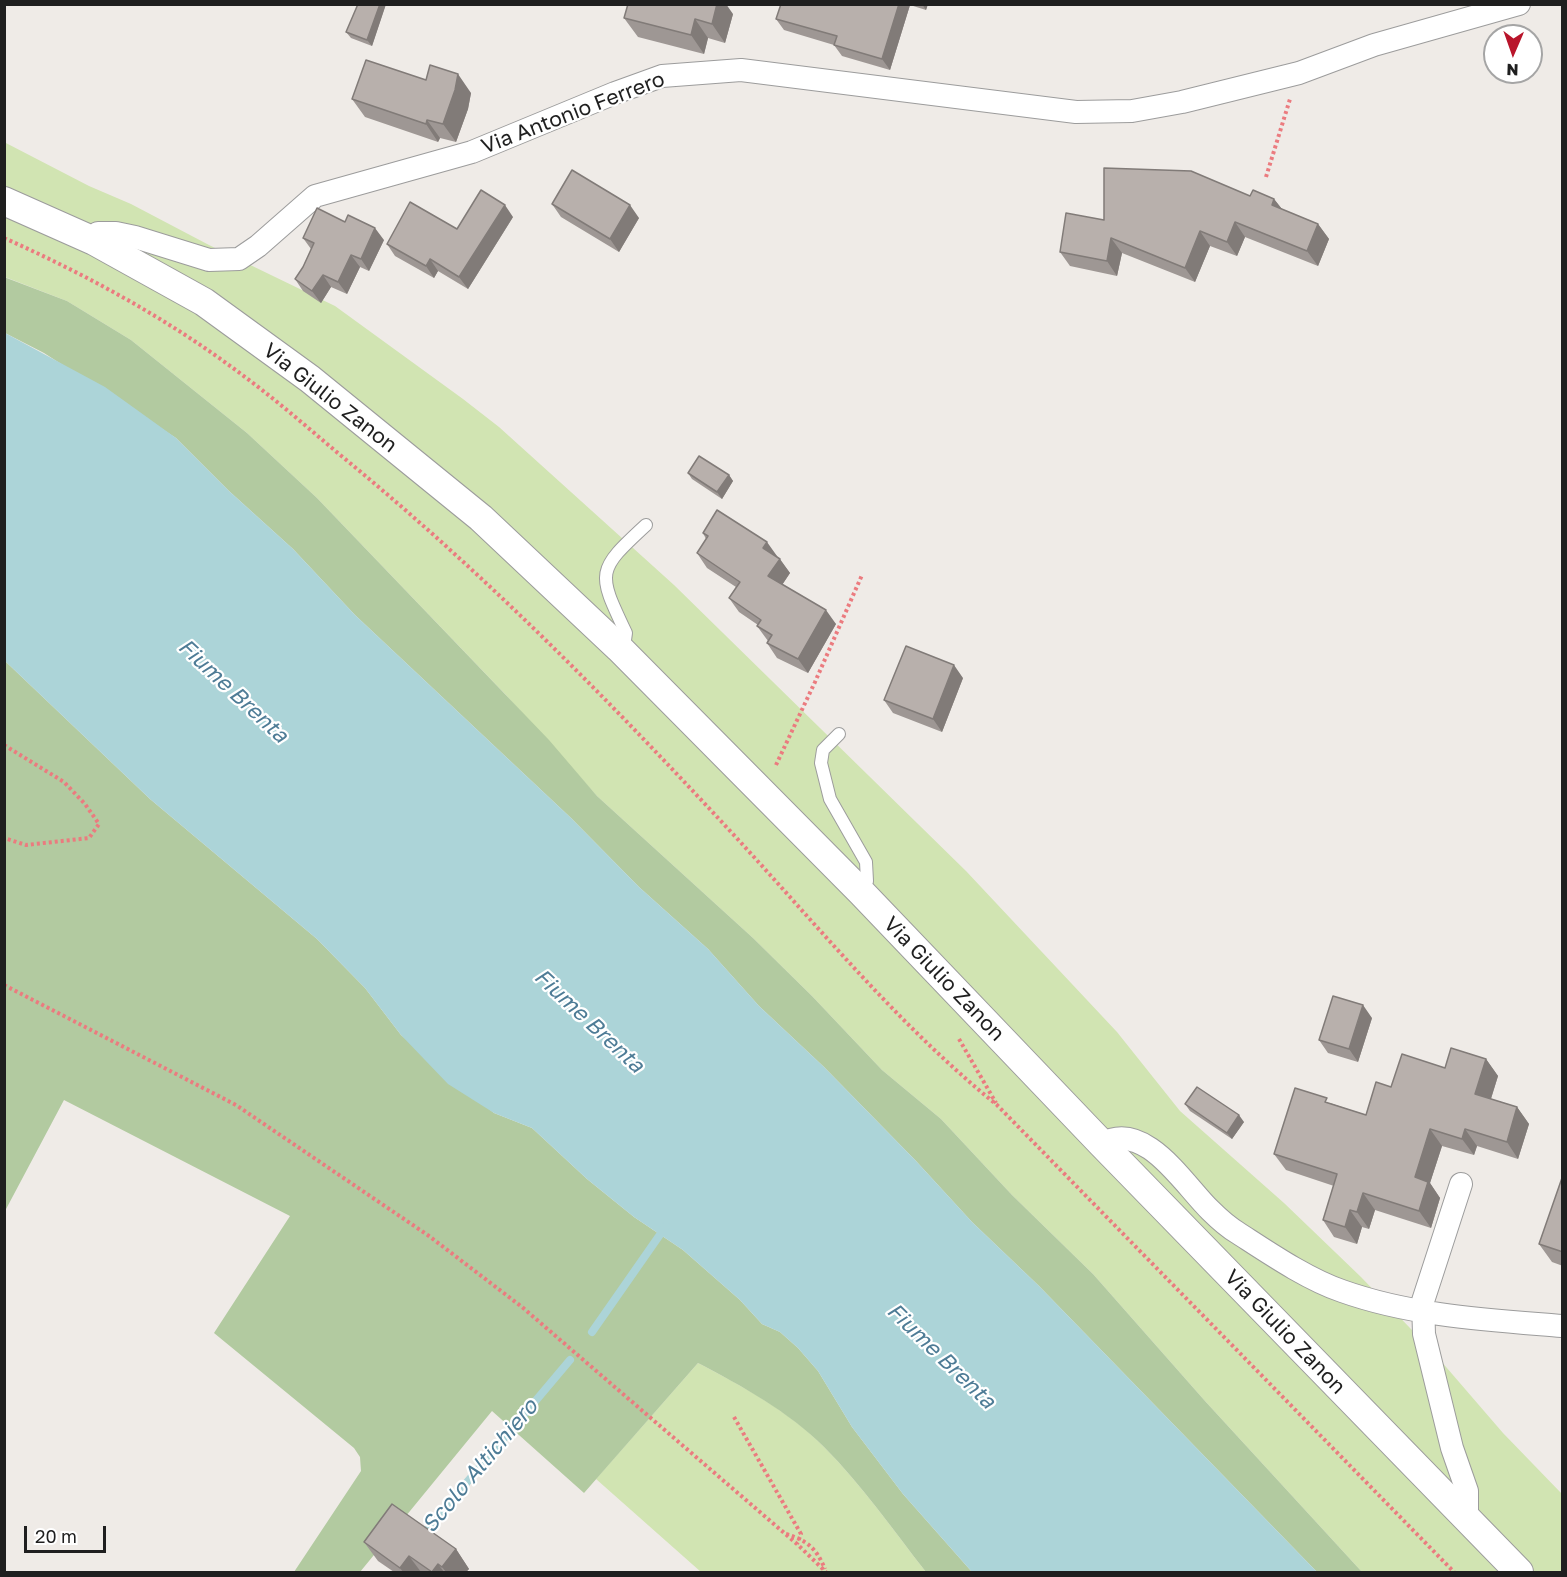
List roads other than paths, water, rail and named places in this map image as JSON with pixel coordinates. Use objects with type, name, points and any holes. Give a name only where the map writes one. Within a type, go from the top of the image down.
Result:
[{"type":"street","name":"Via Antonio Ferrero","points":[[94,241],[98,233],[116,233],[209,260],[239,259],[258,246],[315,196],[472,152],[662,76],[741,70],[1076,112],[1132,111],[1182,102],[1299,73],[1374,45],[1519,4]]},
{"type":"street","name":"Via Giulio Zanon","points":[[4,201],[94,241],[204,302],[310,379],[481,518],[619,648],[861,892],[1102,1144],[1519,1572]]},
{"type":"street","name":"Via Giulio Zanon","points":[[1102,1144],[1111,1139],[1123,1138],[1140,1143],[1161,1155],[1210,1210],[1236,1232],[1319,1281],[1342,1291],[1422,1311],[1514,1323],[1563,1326]]},
{"type":"street","points":[[1461,1184],[1423,1301],[1422,1311],[1424,1334],[1441,1406],[1467,1491],[1467,1520]]},
{"type":"lane","points":[[619,648],[626,633],[608,595],[605,579],[608,567],[619,551],[646,525]]},
{"type":"lane","points":[[839,734],[823,750],[821,763],[830,799],[866,862],[867,881],[861,892]]},
{"type":"water","name":"Fiume Brenta","points":[[5,333],[105,387],[176,438],[229,491],[293,549],[355,615],[571,818],[639,887],[708,949],[759,1006],[824,1067],[972,1222],[1039,1286],[1317,1572],[972,1572],[903,1494],[852,1427],[818,1371],[798,1348],[780,1332],[762,1324],[740,1300],[683,1250],[634,1217],[587,1179],[532,1128],[494,1113],[448,1084],[401,1035],[365,988],[317,939],[150,799],[5,661]]},
{"type":"waterway","name":"Scolo Altichiero","points":[[592,1332],[666,1226]]},
{"type":"waterway","name":"Scolo Altichiero","points":[[420,1538],[570,1360]]}]
